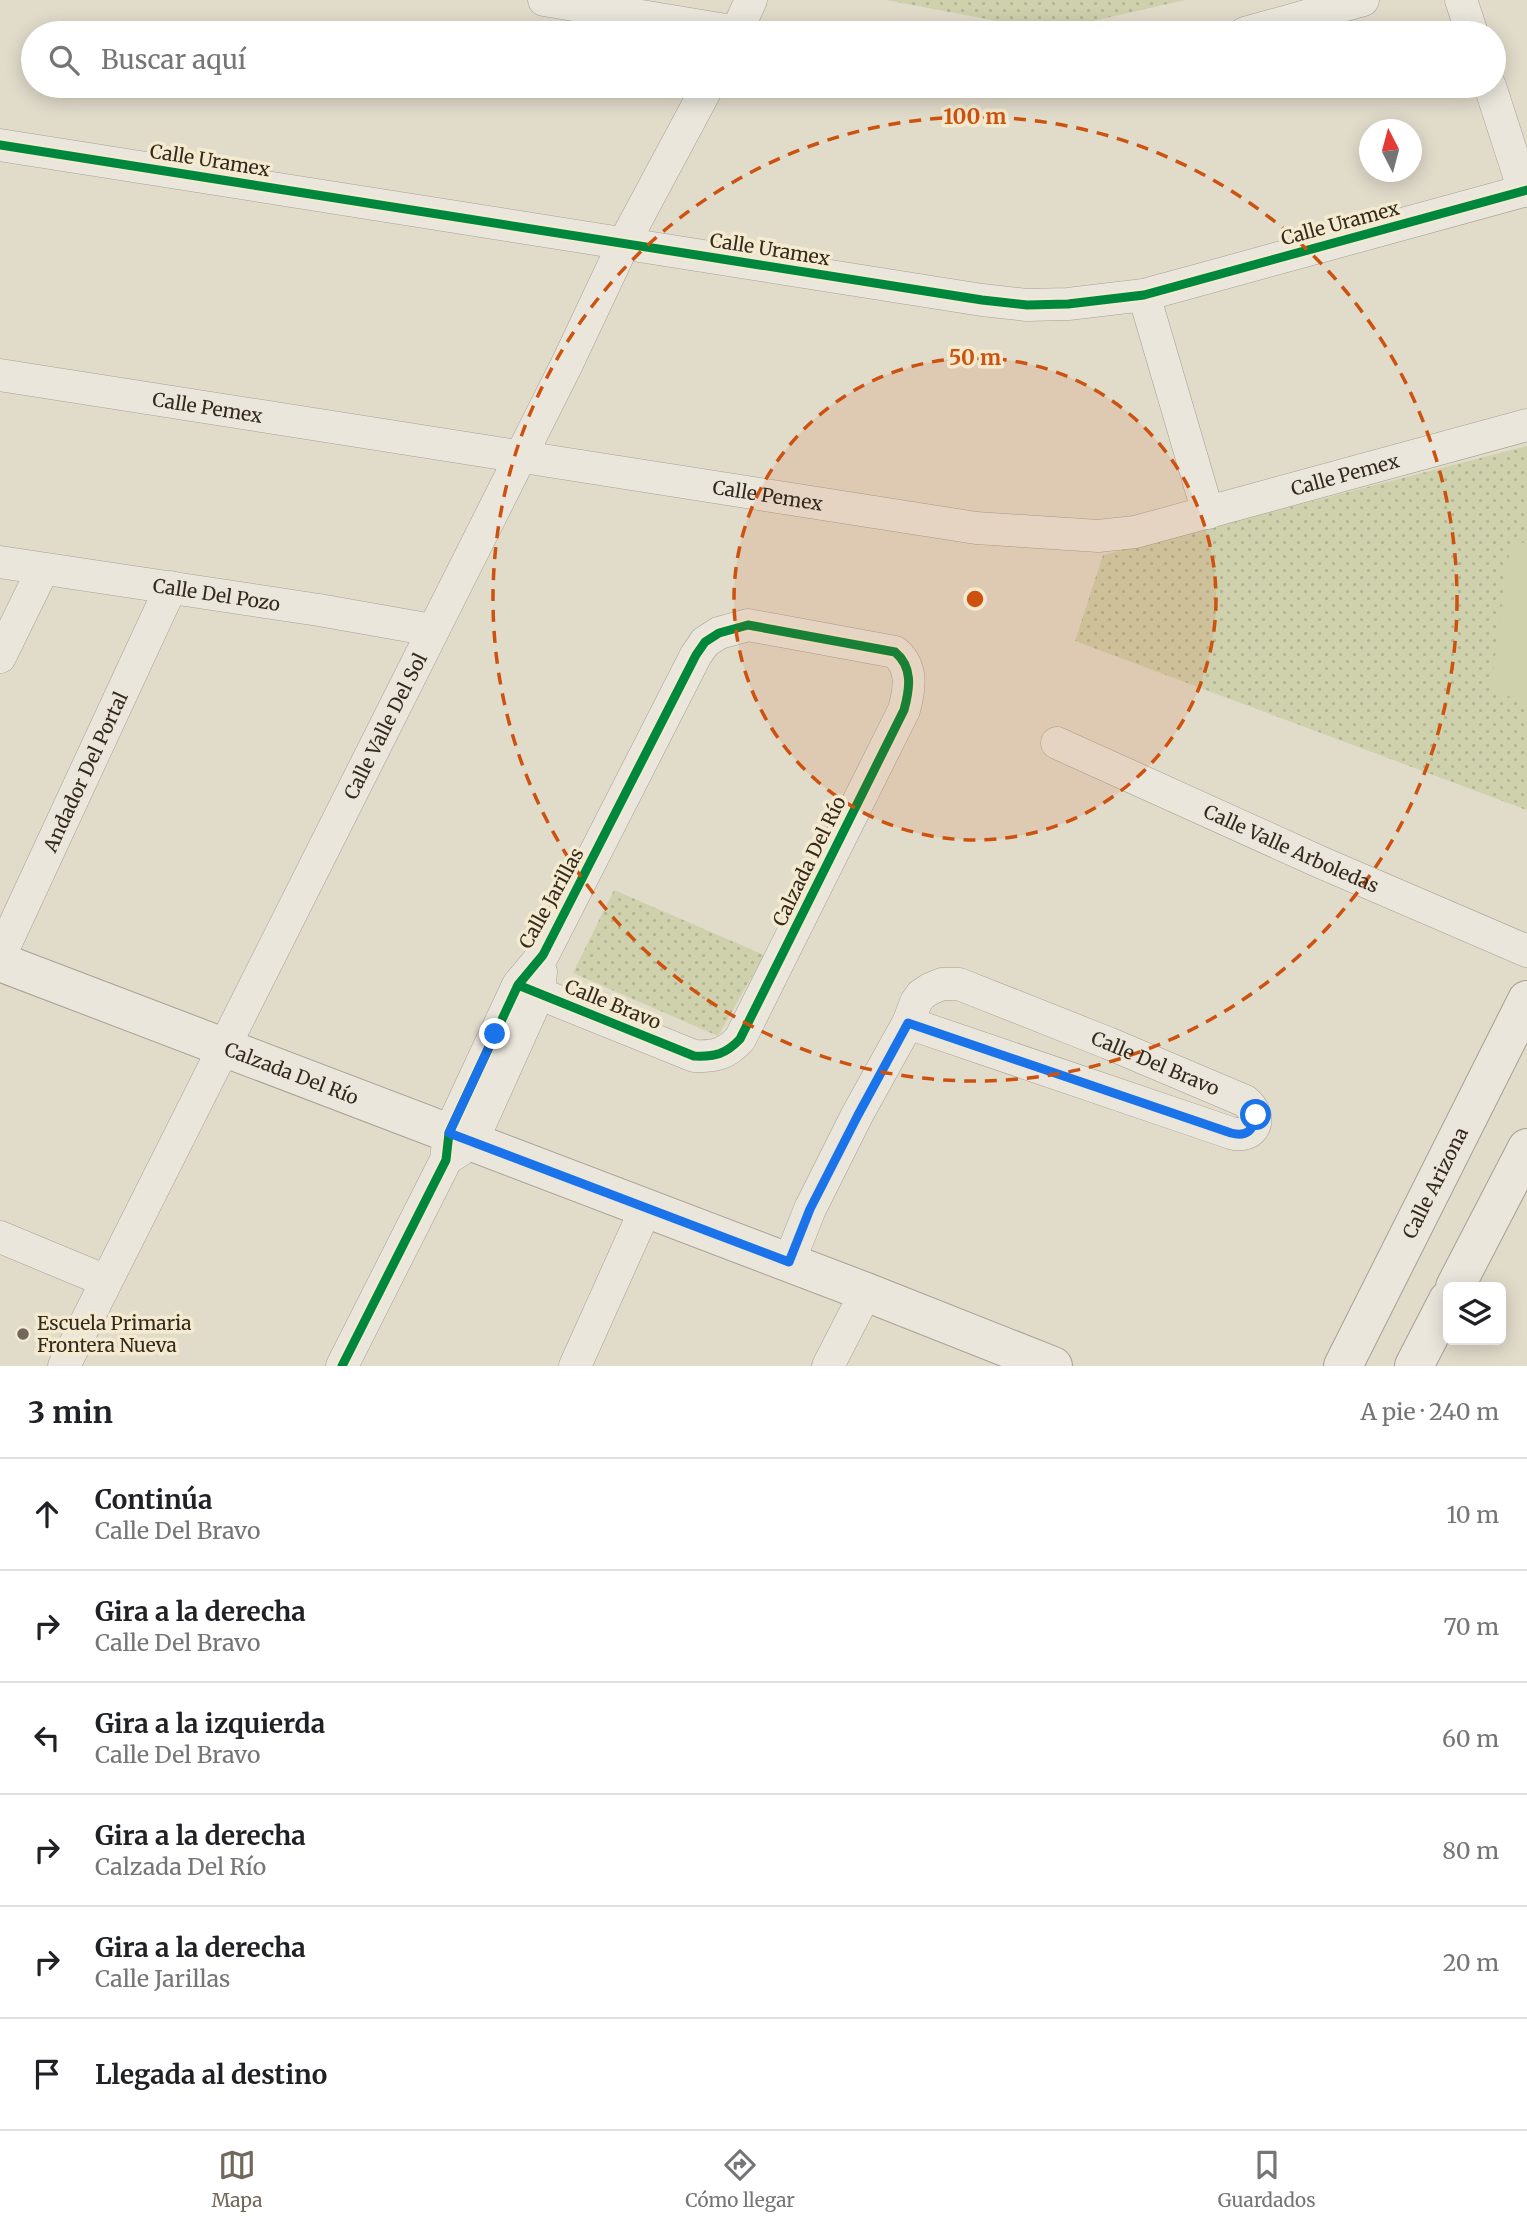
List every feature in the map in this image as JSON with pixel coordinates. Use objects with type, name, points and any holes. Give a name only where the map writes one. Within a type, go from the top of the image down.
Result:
[{"type":"street","points":[[544,0],[668,21]]},
{"type":"street","points":[[743,21],[751,0]]},
{"type":"street","points":[[1288,21],[1363,0]]},
{"type":"street","points":[[1461,0],[1468,21]]},
{"type":"street","name":"Calle Valle Del Sol","points":[[64,1366],[567,364],[624,243],[702,98]]},
{"type":"street","points":[[1494,98],[1526,191]]},
{"type":"street","name":"Calle Uramex","points":[[0,145],[1027,305],[1068,304],[1144,295],[1526,191]]},
{"type":"street","points":[[1144,295],[1208,513]]},
{"type":"street","name":"Calle Pemex","points":[[0,375],[976,528],[1098,536],[1135,532],[1527,425]]},
{"type":"street","name":"Calle Del Pozo","points":[[0,562],[432,630]]},
{"type":"street","points":[[0,657],[43,569]]},
{"type":"street","name":"Andador Del Portal","points":[[0,956],[171,587]]},
{"type":"street","name":"Calzada Del Río","points":[[694,1056],[721,1055],[740,1039],[907,698],[909,671],[904,659],[895,652],[748,625]]},
{"type":"street","name":"Calle Jarillas","points":[[342,1366],[456,1145],[543,955],[696,655],[705,642],[719,633],[748,625]]},
{"type":"street","name":"Calle Valle Arboledas","points":[[1057,743],[1320,862],[1527,951]]},
{"type":"street","name":"Calzada Del Río","points":[[0,962],[225,1048],[456,1145],[646,1208],[1053,1366]]},
{"type":"street","name":"Calle Del Bravo","points":[[789,1262],[795,1241],[822,1185],[921,995],[942,984],[958,985],[1108,1043],[1245,1101],[1256,1115],[1254,1126],[1248,1133],[1231,1133],[908,1023]]},
{"type":"street","name":"Calle Bravo","points":[[528,989],[694,1056]]},
{"type":"street","name":"Calle Arizona","points":[[1343,1366],[1527,1000]]},
{"type":"street","points":[[1458,1282],[1527,1148]]},
{"type":"street","points":[[575,1366],[646,1208]]},
{"type":"street","points":[[0,1237],[106,1281]]},
{"type":"street","points":[[828,1366],[866,1292]]},
{"type":"street","points":[[1414,1366],[1443,1310]]},
{"type":"green space","points":[[886,0],[1185,0],[1093,21],[996,21]]},
{"type":"green space","points":[[1527,446],[1527,810],[1075,641],[1103,555]]},
{"type":"green space","points":[[1511,541],[1527,543],[1527,699],[1490,694]]},
{"type":"green space","points":[[614,890],[764,955],[718,1036],[573,973]]},
{"type":"cycle path","points":[[0,145],[1027,305],[1068,304],[1144,295],[1527,190]]},
{"type":"cycle path","points":[[342,1366],[446,1160],[449,1133],[518,985],[543,955],[705,642],[719,633],[748,625],[895,652],[901,658],[908,678],[904,710],[740,1039],[735,1044],[720,1054],[694,1056],[518,985]]},
{"type":"place","name":"Escuela Primaria Frontera Nueva","points":[[23,1334]]},
{"type":"route","points":[[495,1034],[449,1133],[789,1262],[795,1241],[810,1209],[908,1023],[1231,1133],[1248,1133],[1254,1126],[1256,1115]]}]
